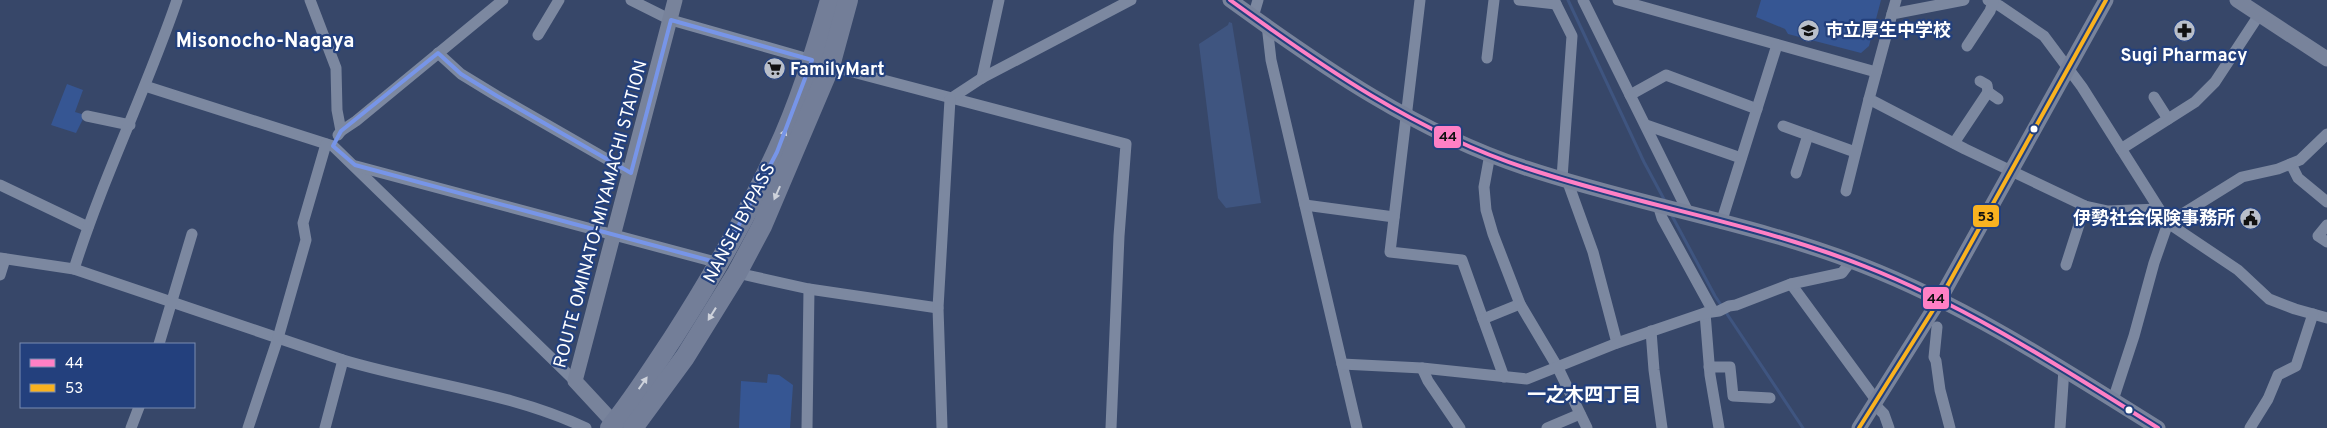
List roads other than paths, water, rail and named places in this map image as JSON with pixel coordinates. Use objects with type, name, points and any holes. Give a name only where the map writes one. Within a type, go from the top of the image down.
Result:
[{"type":"highway","name":"NANSEI BYPASS","points":[[619,427],[685,358],[738,272],[786,173],[821,63],[830,0]]},
{"type":"highway","name":"NANSEI BYPASS","points":[[619,427],[742,223],[821,63],[848,0]]},
{"type":"street","points":[[74,269],[106,176],[146,86],[177,0]]},
{"type":"street","points":[[310,0],[336,68],[337,110],[340,131]]},
{"type":"street","points":[[248,428],[278,338],[306,240],[303,222],[330,145],[340,131],[356,121],[503,0]]},
{"type":"street","points":[[538,36],[558,0]]},
{"type":"street","points":[[631,0],[671,20],[950,99],[1126,144],[1119,236],[1111,428]]},
{"type":"street","name":"ROUTE OMINATO-MIYAMACHI STATION","points":[[619,427],[574,381],[631,173],[675,0]]},
{"type":"street","points":[[982,78],[999,0]]},
{"type":"street","points":[[950,99],[982,78],[1131,0]]},
{"type":"street","points":[[1230,0],[1342,77],[1406,116],[1527,169],[1721,222],[1850,261],[1940,299],[1998,330],[2158,428]]},
{"type":"street","points":[[1253,17],[1258,0]]},
{"type":"street","points":[[1420,0],[1390,252],[1462,260],[1504,377]]},
{"type":"street","points":[[1487,58],[1494,0]]},
{"type":"street","points":[[1519,0],[1555,2],[1572,36],[1564,179],[1593,252],[1617,343]]},
{"type":"street","points":[[1583,0],[1646,125],[1684,212]]},
{"type":"street","points":[[1618,0],[1876,72]]},
{"type":"street","points":[[1846,191],[1896,0]]},
{"type":"street","points":[[1892,14],[1964,0]]},
{"type":"street","points":[[1859,428],[1940,299],[2106,0]]},
{"type":"street","points":[[2237,0],[2327,60]]},
{"type":"street","points":[[1990,1],[2044,36],[2069,68],[2168,223],[2238,270],[2269,299],[2327,318]]},
{"type":"street","points":[[1967,46],[1990,11],[1990,1]]},
{"type":"street","points":[[2121,149],[2195,102],[2215,82],[2259,15]]},
{"type":"street","points":[[1266,25],[1271,60],[1357,428]]},
{"type":"street","points":[[1721,222],[1777,45]]},
{"type":"street","points":[[438,53],[461,74],[496,96],[631,173]]},
{"type":"street","points":[[1630,95],[1666,75],[1757,110]]},
{"type":"street","points":[[1954,143],[1988,92],[1987,85],[1980,81]]},
{"type":"street","points":[[146,86],[330,145],[354,165],[574,381]]},
{"type":"street","points":[[1988,92],[1998,98]]},
{"type":"street","points":[[2154,97],[2168,118]]},
{"type":"street","points":[[942,428],[938,308],[950,99]]},
{"type":"street","points":[[1869,99],[1954,143],[2085,206],[2108,210],[2159,209]]},
{"type":"street","points":[[87,116],[130,125]]},
{"type":"street","points":[[1646,125],[1741,158]]},
{"type":"street","points":[[1783,126],[1855,152]]},
{"type":"street","points":[[2113,400],[2168,223],[2242,177],[2300,160],[2327,134]]},
{"type":"street","points":[[1796,172],[1808,135]]},
{"type":"street","points":[[1490,154],[1484,188],[1486,210],[1493,234],[1520,304],[1558,368],[1587,428]]},
{"type":"street","points":[[2291,164],[2298,178],[2327,202]]},
{"type":"street","points":[[354,165],[719,263]]},
{"type":"street","points":[[0,185],[88,227]]},
{"type":"street","points":[[1305,205],[1394,217]]},
{"type":"street","points":[[1659,205],[1662,218],[1717,310],[1709,367],[1719,428]]},
{"type":"street","points":[[2066,266],[2085,206]]},
{"type":"street","points":[[2327,225],[2318,236],[2327,242]]},
{"type":"street","points":[[160,343],[192,234]]},
{"type":"street","points":[[0,275],[2,258],[74,269],[343,360],[383,372],[504,399],[556,415],[586,428]]},
{"type":"street","points":[[1342,364],[1422,368],[1527,379],[1651,331],[1791,284],[1842,273],[1850,261]]},
{"type":"street","points":[[738,272],[810,289],[938,308]]},
{"type":"street","points":[[1791,284],[1884,414],[1889,428]]},
{"type":"street","points":[[807,428],[810,289]]},
{"type":"street","points":[[1483,319],[1520,304]]},
{"type":"street","points":[[2250,428],[2268,398],[2278,375],[2296,366],[2313,314]]},
{"type":"street","points":[[1937,326],[1934,357],[1950,428]]},
{"type":"street","points":[[1651,331],[1662,428]]},
{"type":"street","points":[[324,428],[343,360]]},
{"type":"street","points":[[1709,367],[1730,367],[1733,396],[1770,398]]},
{"type":"street","points":[[1422,368],[1428,381],[1460,428]]},
{"type":"street","points":[[2060,428],[2064,369]]},
{"type":"street","points":[[132,428],[139,408]]},
{"type":"street","points":[[1547,428],[1580,414]]},
{"type":"waterway","points":[[1568,0],[1644,162],[1665,201]]},
{"type":"waterway","points":[[1671,214],[1715,296],[1803,428]]},
{"type":"place","name":"市立厚生中学校","points":[[1809,30]]},
{"type":"place","name":"Sugi Pharmacy","points":[[2184,30]]},
{"type":"place","name":"FamilyMart","points":[[774,69]]},
{"type":"place","name":"伊勢社会保険事務所","points":[[2251,218]]},
{"type":"district","name":"Misonocho-Nagaya","points":[[265,40]]},
{"type":"district","name":"一之木四丁目","points":[[1584,394]]}]
